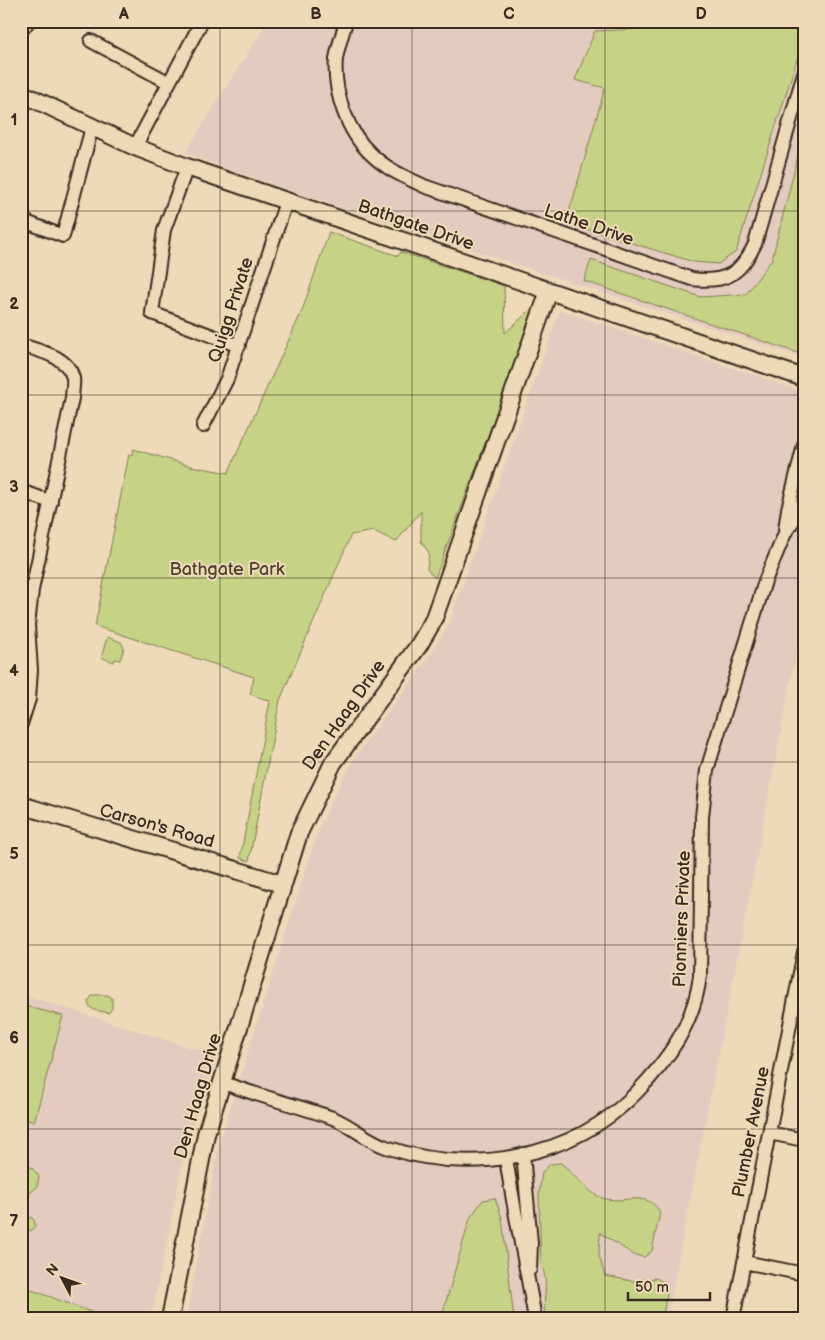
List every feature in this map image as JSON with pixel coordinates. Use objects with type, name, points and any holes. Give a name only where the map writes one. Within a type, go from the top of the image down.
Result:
[{"type":"street","points":[[21,30],[29,21]]},
{"type":"street","points":[[135,147],[202,21]]},
{"type":"street","name":"Lathe Drive","points":[[346,21],[336,58],[337,85],[344,111],[355,134],[370,154],[391,170],[424,186],[698,280],[719,280],[731,275],[749,256],[755,244],[804,72]]},
{"type":"street","points":[[90,41],[168,82]]},
{"type":"street","name":"Bathgate Drive","points":[[21,93],[135,147],[187,167],[804,378]]},
{"type":"street","points":[[21,220],[62,236],[92,127]]},
{"type":"street","points":[[187,167],[164,230],[152,313],[238,346]]},
{"type":"street","name":"Quigg Private","points":[[203,426],[226,379],[286,202]]},
{"type":"street","name":"Den Haag Drive","points":[[170,1319],[200,1158],[221,1082],[299,833],[324,778],[347,741],[419,645],[433,621],[549,292]]},
{"type":"street","points":[[21,345],[57,358],[68,368],[73,378],[72,398],[52,502],[24,624],[31,670],[29,700],[21,724]]},
{"type":"street","name":"Pionniers Private","points":[[785,532],[788,508],[804,445]]},
{"type":"street","points":[[21,491],[52,502]]},
{"type":"street","name":"Pionniers Private","points":[[221,1082],[334,1119],[372,1142],[406,1153],[450,1161],[474,1162],[506,1158],[544,1149],[577,1135],[619,1108],[660,1067],[687,1025],[700,976],[702,817],[706,770],[765,581],[785,532],[799,512],[804,498]]},
{"type":"street","name":"Carson's Road","points":[[21,805],[282,884]]},
{"type":"street","name":"Plumber Avenue","points":[[733,1319],[804,952]]},
{"type":"street","points":[[769,1133],[804,1140]]},
{"type":"street","points":[[524,1154],[531,1243],[529,1281]]},
{"type":"street","points":[[506,1158],[519,1244],[529,1281],[535,1319]]},
{"type":"street","points":[[744,1262],[804,1274]]},
{"type":"shaded area","points":[[268,21],[804,21],[804,358],[285,189],[185,153]]},
{"type":"shaded area","points":[[560,310],[804,392],[804,613],[667,1319],[186,1319],[219,1143],[317,835],[332,799],[355,757],[426,661],[448,626]]},
{"type":"shaded area","points":[[21,994],[217,1056],[202,1102],[188,1134],[151,1319],[110,1319],[21,1286]]},
{"type":"green space","points":[[676,21],[804,21],[804,37],[736,252],[718,264],[694,262],[566,223],[605,88],[575,80],[595,31],[665,28]]},
{"type":"green space","points":[[804,131],[804,355],[584,281],[591,260],[701,297],[746,294],[772,259]]},
{"type":"green space","name":"Bathgate Park","points":[[329,232],[398,256],[401,252],[504,286],[505,333],[537,304],[435,578],[427,569],[429,553],[421,541],[421,511],[396,542],[374,531],[351,535],[280,700],[249,861],[240,858],[270,701],[250,694],[254,677],[95,626],[129,454],[132,455],[133,449],[191,466],[228,473],[302,311]]},
{"type":"green space","points":[[107,637],[121,642],[124,648],[120,660],[115,659],[114,662],[103,658],[102,655]]},
{"type":"green space","points":[[93,995],[108,995],[112,998],[112,1008],[109,1013],[94,1010],[89,1006],[88,1001]]},
{"type":"green space","points":[[21,1005],[63,1016],[34,1122],[21,1118]]},
{"type":"green space","points":[[561,1163],[596,1195],[613,1200],[646,1200],[654,1204],[660,1212],[652,1251],[644,1257],[634,1255],[600,1233],[599,1255],[605,1276],[632,1281],[656,1278],[665,1283],[667,1293],[662,1319],[545,1319],[545,1278],[541,1265],[539,1194],[542,1173],[550,1164]]},
{"type":"green space","points":[[21,1166],[31,1167],[39,1176],[37,1187],[30,1193],[21,1193]]},
{"type":"green space","points":[[495,1198],[502,1218],[514,1319],[441,1319],[470,1218],[483,1200]]},
{"type":"green space","points":[[25,1217],[31,1217],[35,1224],[31,1231],[25,1231],[21,1227],[21,1221]]},
{"type":"green space","points":[[21,1286],[110,1319],[21,1319]]}]
